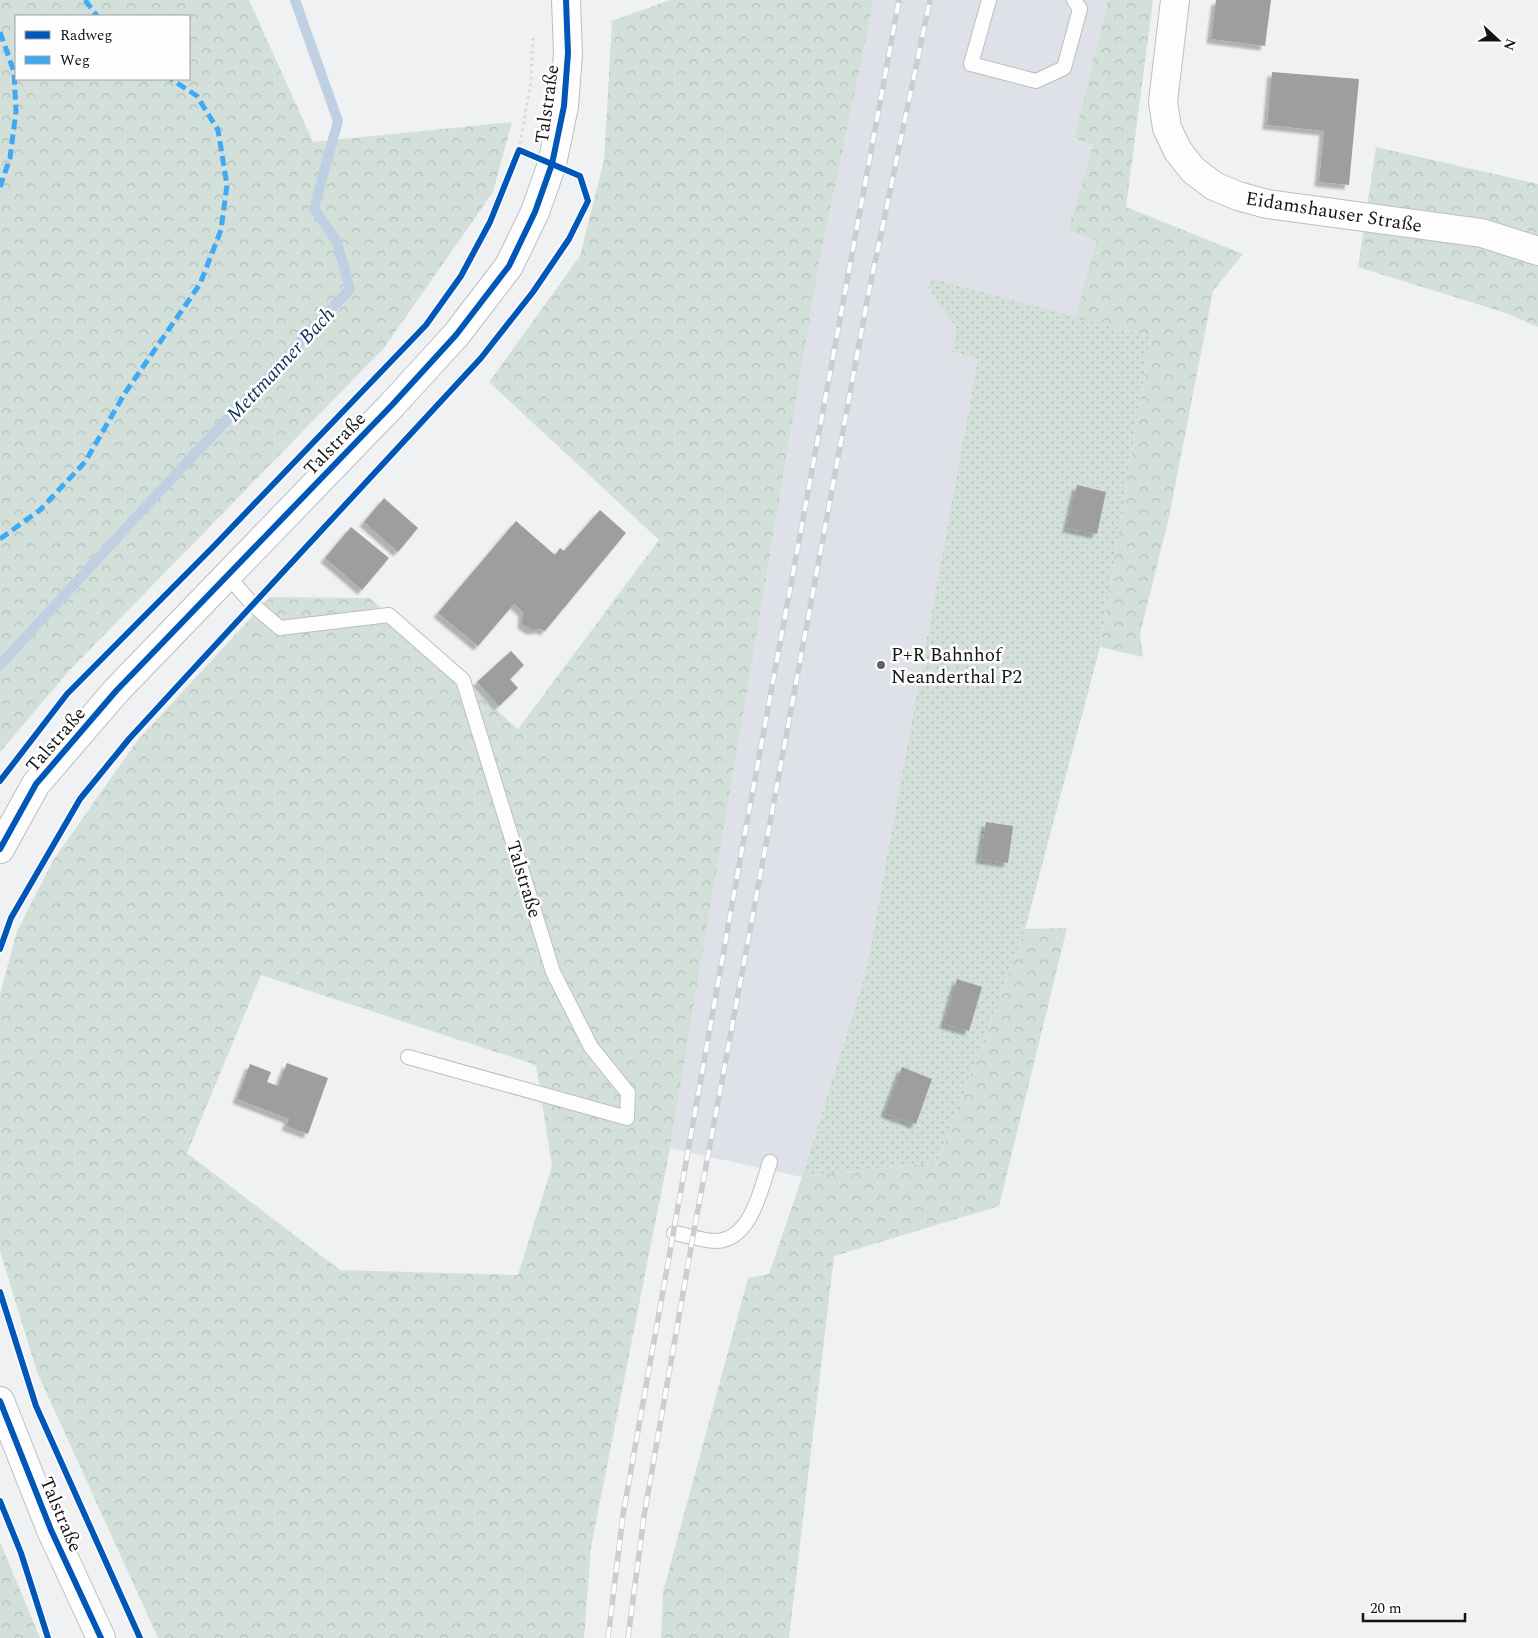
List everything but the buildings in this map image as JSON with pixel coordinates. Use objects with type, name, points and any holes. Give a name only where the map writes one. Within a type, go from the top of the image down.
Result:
[{"type":"main road","name":"Talstraße","points":[[0,849],[36,784],[116,691],[392,405],[456,335],[509,266],[535,212],[552,164],[564,106],[568,53],[566,0]]},
{"type":"main road","name":"Eidamshauser Straße","points":[[1175,0],[1163,102],[1167,128],[1178,151],[1193,170],[1214,186],[1238,196],[1267,204],[1482,233],[1538,251]]},
{"type":"main road","name":"Talstraße","points":[[0,1401],[51,1530],[101,1638]]},
{"type":"lane","points":[[989,0],[971,64],[1036,81],[1064,68],[1080,9],[1074,0]]},
{"type":"lane","name":"Talstraße","points":[[227,575],[253,605],[280,628],[389,615],[464,680],[554,972],[591,1048],[628,1093],[627,1118],[408,1057]]},
{"type":"lane","points":[[674,1233],[716,1241],[734,1237],[748,1222],[770,1162]]},
{"type":"path","points":[[519,150],[531,81],[534,34]]},
{"type":"shaded area","points":[[874,0],[1108,0],[1074,138],[1093,145],[1068,230],[1098,241],[1075,318],[930,278],[928,288],[956,328],[952,352],[978,359],[866,971],[802,1177],[670,1148],[820,259]]},
{"type":"green space","points":[[0,0],[249,0],[313,142],[512,122],[493,192],[384,348],[69,671],[0,752]]},
{"type":"green space","points":[[670,0],[874,0],[820,259],[670,1148],[591,1547],[584,1638],[158,1638],[37,1372],[0,1251],[0,994],[17,931],[54,859],[137,741],[270,597],[370,598],[518,729],[659,540],[489,382],[580,256],[604,160],[612,21]],"holes":[[[261,975],[536,1065],[552,1166],[518,1275],[340,1270],[187,1153]]]},
{"type":"green space","points":[[1108,0],[1153,0],[1126,207],[1243,254],[1213,291],[1169,517],[1140,634],[1143,657],[1100,647],[1151,337],[1075,318],[1097,241],[1068,230],[1093,145],[1074,138]]},
{"type":"green space","points":[[1376,147],[1538,184],[1538,327],[1506,313],[1358,267]]},
{"type":"green space","points":[[930,278],[1151,337],[1100,647],[1025,929],[938,1162],[802,1177],[866,971],[978,359],[952,352],[956,328],[928,288]]},
{"type":"green space","points":[[1067,928],[999,1206],[834,1256],[789,1638],[661,1638],[663,1592],[748,1278],[769,1274],[802,1177],[938,1162],[1025,929]]},
{"type":"green space","points":[[0,1542],[40,1638],[0,1638]]},
{"type":"waterway","name":"Mettmanner Bach","points":[[0,665],[350,289],[337,242],[314,208],[338,121],[295,0]]},
{"type":"railway","points":[[608,1638],[623,1515],[742,849],[899,0]]},
{"type":"railway","points":[[628,1638],[644,1516],[693,1236],[869,291],[930,0]]},
{"type":"marked path","points":[[85,0],[96,15]]},
{"type":"marked path","points":[[0,32],[14,72],[16,111],[10,158],[0,187]]},
{"type":"marked path","points":[[0,539],[40,510],[85,462],[125,393],[200,284],[221,230],[227,185],[218,130],[197,96],[173,80]]},
{"type":"cycle path","points":[[0,849],[36,784],[116,691],[392,405],[456,335],[509,266],[535,212],[552,164],[564,106],[568,53],[566,0]]},
{"type":"cycle path","points":[[0,781],[67,694],[213,547],[426,325],[461,276],[490,222],[519,150],[580,176],[588,201],[569,239],[533,292],[481,358],[129,739],[80,799],[11,918],[0,949]]},
{"type":"cycle path","points":[[0,1292],[36,1406],[140,1638]]},
{"type":"cycle path","points":[[0,1401],[51,1530],[101,1638]]},
{"type":"cycle path","points":[[0,1501],[21,1553],[48,1638]]},
{"type":"place","name":"P+R Bahnhof Neanderthal P2","points":[[881,665]]}]
